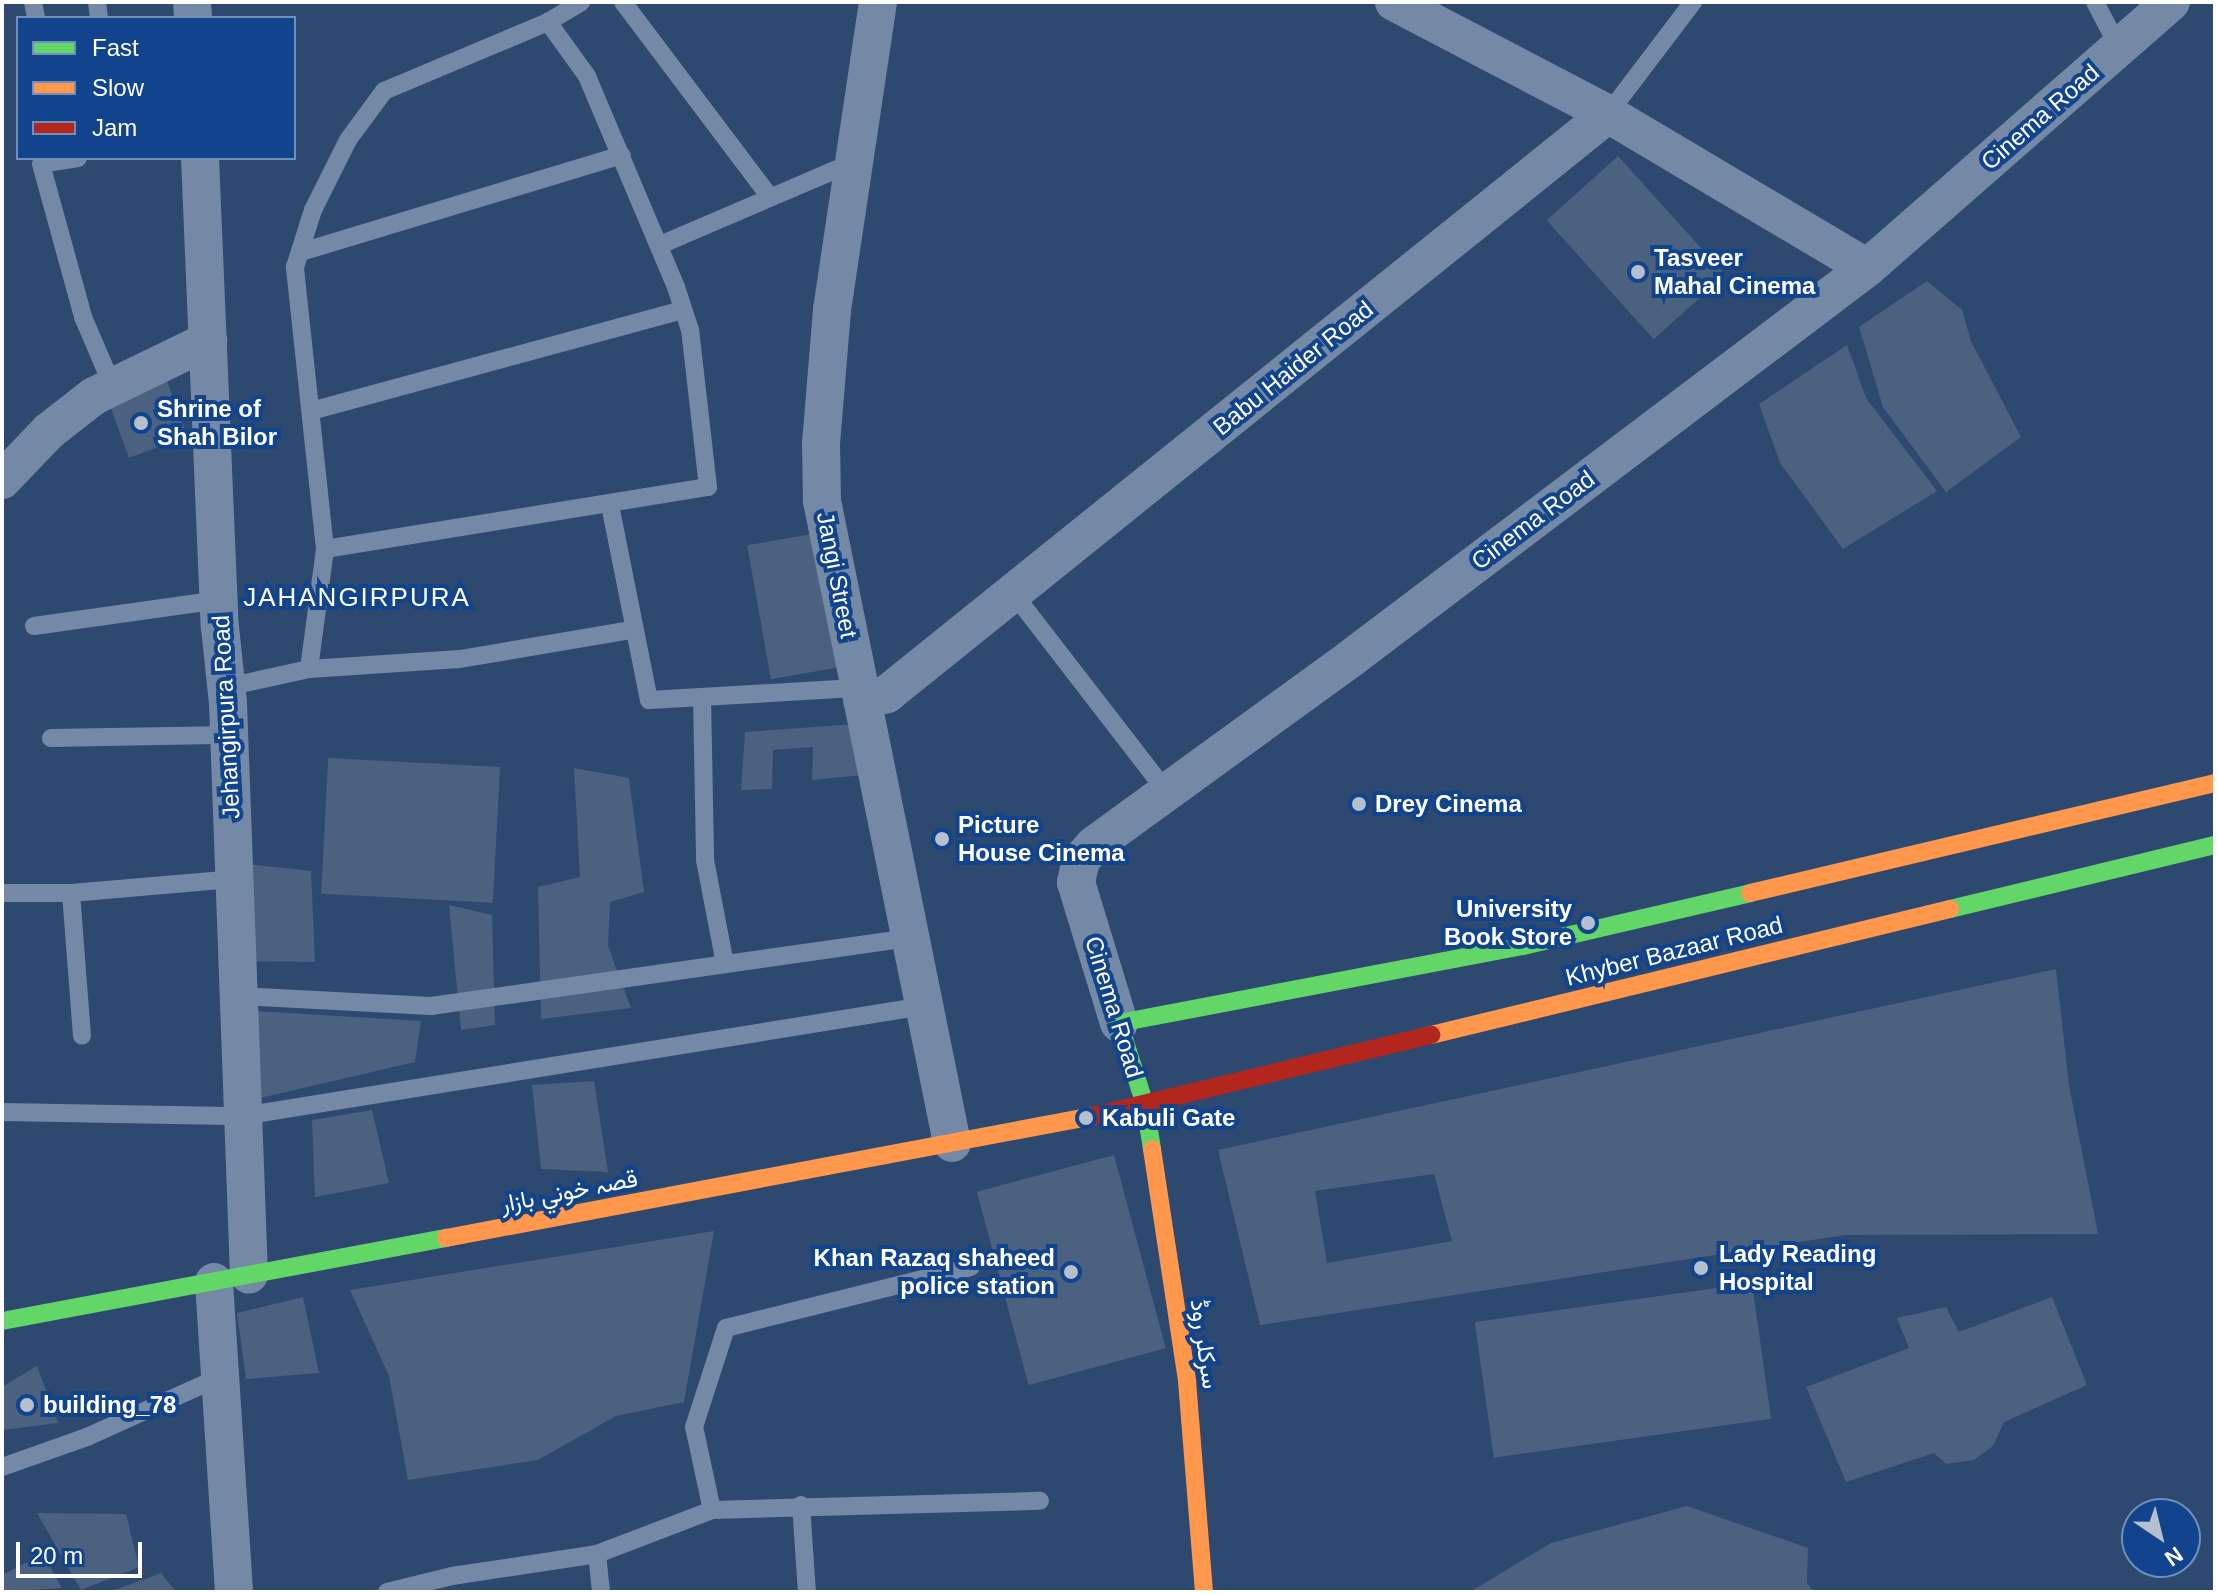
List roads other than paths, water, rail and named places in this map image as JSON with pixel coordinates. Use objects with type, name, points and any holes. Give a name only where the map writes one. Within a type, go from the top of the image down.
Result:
[{"type":"street","name":"Jangi Street","points":[[878,2],[832,310],[821,443],[822,501],[952,1143]]},
{"type":"street","points":[[1394,2],[1608,114],[1867,268]]},
{"type":"street","name":"Cinema Road","points":[[1145,1105],[1076,882],[1081,860],[1094,845],[1867,268],[2171,2]]},
{"type":"street","name":"Babu Haider Road","points":[[861,694],[887,694],[1608,114]]},
{"type":"street","name":"Jehangirpura Road","points":[[200,160],[219,600],[230,735],[243,1116],[232,1278],[220,1377],[234,1592]]},
{"type":"street","points":[[2,480],[49,431],[113,387],[208,341]]},
{"type":"street","points":[[1119,1023],[1523,946],[2107,816],[2215,783]]},
{"type":"street","name":"Khyber Bazaar Road","points":[[1145,1105],[2110,862],[2215,845]]},
{"type":"street","name":"قصہ خوني بازار","points":[[2,1321],[1145,1105]]},
{"type":"street","name":"سرکلر روڈ","points":[[1145,1105],[1187,1381],[1204,1592]]},
{"type":"lane","points":[[309,669],[325,549],[295,267],[313,210],[348,140],[384,91],[548,22],[581,2]]},
{"type":"lane","points":[[623,2],[770,197]]},
{"type":"lane","name":"Babu Haider Road","points":[[1608,114],[1693,2]]},
{"type":"lane","points":[[2095,2],[2119,48]]},
{"type":"lane","points":[[325,549],[708,487],[683,310],[660,245],[587,76],[548,22]]},
{"type":"lane","points":[[301,252],[622,155]]},
{"type":"lane","points":[[66,160],[41,164],[83,317],[113,387]]},
{"type":"lane","points":[[660,245],[854,162]]},
{"type":"lane","points":[[311,411],[683,310]]},
{"type":"lane","points":[[610,505],[632,630],[649,700],[861,694]]},
{"type":"lane","points":[[1013,593],[1167,792]]},
{"type":"lane","points":[[34,626],[219,600]]},
{"type":"lane","points":[[227,687],[309,669],[460,659],[632,630]]},
{"type":"lane","points":[[702,697],[705,860],[725,964]]},
{"type":"lane","points":[[51,738],[230,735]]},
{"type":"lane","points":[[2,893],[71,893],[235,879]]},
{"type":"lane","points":[[71,893],[82,1036]]},
{"type":"lane","points":[[239,996],[431,1006],[910,938]]},
{"type":"lane","points":[[2,1112],[243,1116],[924,1006]]},
{"type":"lane","points":[[712,1510],[694,1427],[726,1328],[971,1267]]},
{"type":"lane","points":[[2,1467],[87,1437],[220,1377]]},
{"type":"lane","points":[[387,1592],[452,1576],[597,1554],[712,1510],[801,1505],[1040,1501]]},
{"type":"lane","points":[[801,1505],[807,1592]]},
{"type":"lane","points":[[597,1554],[601,1592]]},
{"type":"place","name":"Tasveer Mahal Cinema","points":[[1638,272]]},
{"type":"place","name":"Shrine of Shah Bilor","points":[[141,423]]},
{"type":"place","name":"Drey Cinema","points":[[1359,804]]},
{"type":"place","name":"Picture House Cinema","points":[[942,839]]},
{"type":"place","name":"University Book Store","points":[[1588,923]]},
{"type":"place","name":"Kabuli Gate","points":[[1086,1118]]},
{"type":"place","name":"Lady Reading Hospital","points":[[1701,1268]]},
{"type":"place","name":"Khan Razaq shaheed police station","points":[[1071,1272]]},
{"type":"place","name":"building_78","points":[[27,1405]]},
{"type":"district","name":"JAHANGIRPURA","points":[[357,598]]}]
